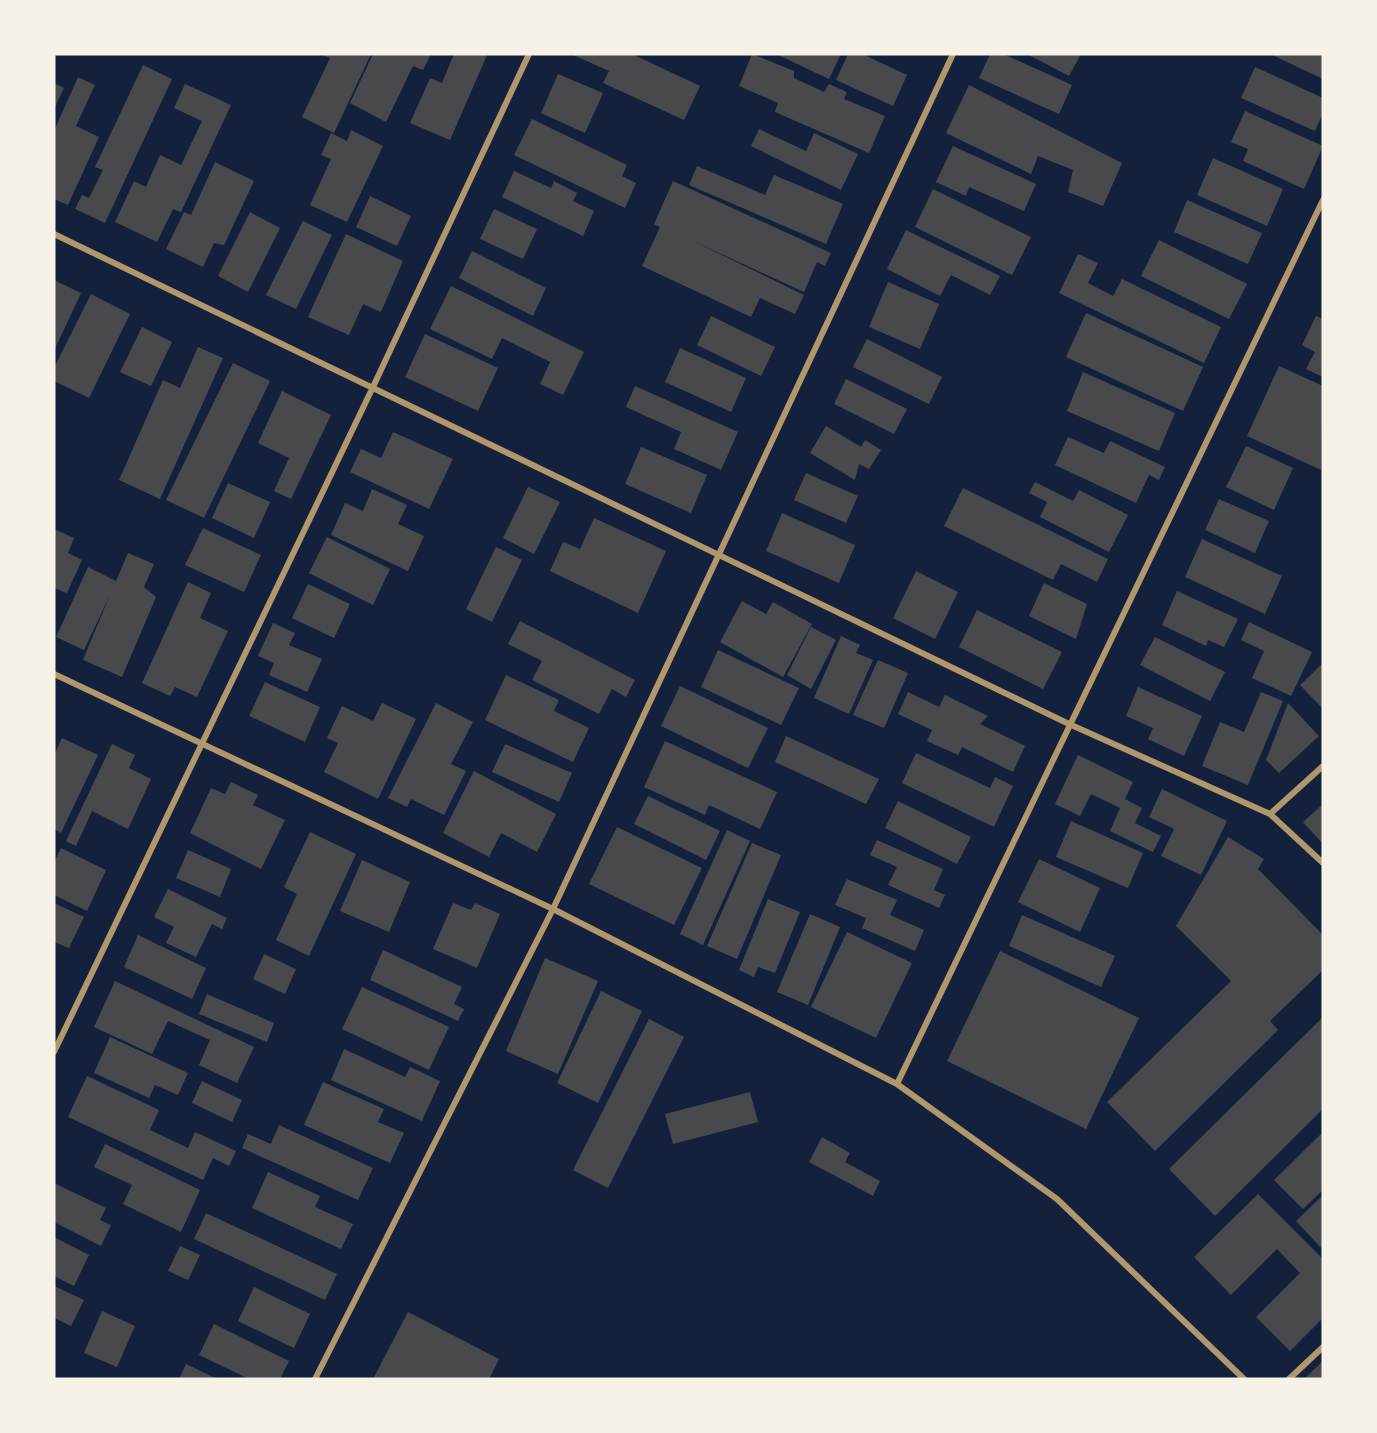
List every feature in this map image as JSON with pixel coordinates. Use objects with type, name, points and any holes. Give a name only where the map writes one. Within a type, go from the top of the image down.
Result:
[{"type":"street","points":[[54,1052],[373,387],[529,54]]},
{"type":"street","points":[[315,1379],[553,909],[721,555],[953,54]]},
{"type":"street","points":[[897,1083],[1323,200]]},
{"type":"street","points":[[54,234],[1069,724],[1270,814],[1323,863]]},
{"type":"street","points":[[54,674],[553,909],[897,1083],[1057,1199],[1244,1379]]},
{"type":"street","points":[[1270,814],[1323,766]]},
{"type":"street","points":[[1289,1379],[1323,1347]]},
{"type":"building","points":[[320,54],[371,54],[334,133],[302,117],[330,58]]},
{"type":"building","points":[[373,54],[431,54],[423,70],[413,66],[386,122],[350,103]]},
{"type":"building","points":[[454,54],[487,55],[450,140],[410,123],[430,78],[442,83]]},
{"type":"building","points":[[571,54],[632,54],[700,86],[684,120],[603,83],[609,71]]},
{"type":"building","points":[[752,54],[794,71],[794,78],[824,92],[829,84],[847,92],[844,99],[885,116],[869,153],[775,112],[778,103],[739,86]]},
{"type":"building","points":[[776,54],[841,54],[829,79]]},
{"type":"building","points":[[848,54],[862,54],[907,75],[893,106],[836,80]]},
{"type":"building","points":[[990,54],[1003,54],[1072,85],[1059,114],[979,78]]},
{"type":"building","points":[[1027,54],[1081,54],[1069,76]]},
{"type":"building","points":[[1270,54],[1323,54],[1323,79]]},
{"type":"building","points":[[143,65],[172,79],[105,223],[75,209],[82,195],[89,198],[103,170],[95,167]]},
{"type":"building","points":[[1255,67],[1323,98],[1323,113],[1315,131],[1241,98]]},
{"type":"building","points":[[558,74],[603,93],[585,133],[541,113]]},
{"type":"building","points":[[78,77],[95,85],[76,126],[99,137],[68,205],[54,199],[54,131]]},
{"type":"building","points":[[54,83],[64,88],[54,109]]},
{"type":"building","points":[[185,84],[231,105],[181,212],[173,209],[157,242],[115,222],[134,181],[146,187],[160,155],[181,165],[202,121],[174,108]]},
{"type":"building","points":[[969,85],[1122,163],[1103,206],[1068,192],[1073,170],[1038,156],[1031,174],[946,133]]},
{"type":"building","points":[[1245,111],[1323,146],[1304,189],[1243,161],[1248,149],[1231,142]]},
{"type":"building","points":[[532,119],[627,165],[622,176],[636,183],[625,208],[514,155]]},
{"type":"building","points":[[759,129],[806,151],[814,133],[858,154],[841,190],[751,146]]},
{"type":"building","points":[[351,130],[383,146],[347,222],[310,205],[331,159],[321,155],[331,133],[347,141]]},
{"type":"building","points":[[953,146],[1036,184],[1024,211],[969,187],[966,196],[936,182]]},
{"type":"building","points":[[1213,158],[1283,189],[1267,226],[1197,195]]},
{"type":"building","points":[[215,162],[254,181],[224,245],[214,243],[203,267],[166,249],[184,212],[191,215]]},
{"type":"building","points":[[697,166],[765,195],[774,175],[843,204],[826,244],[689,185]]},
{"type":"building","points":[[514,171],[551,188],[554,181],[577,193],[573,201],[594,211],[583,236],[502,197]]},
{"type":"building","points":[[673,181],[831,253],[825,266],[817,262],[804,292],[695,242],[804,295],[795,314],[760,298],[751,317],[642,266],[660,227],[654,224]]},
{"type":"building","points":[[933,189],[1031,237],[1012,275],[915,227]]},
{"type":"building","points":[[370,196],[411,216],[397,246],[356,227]]},
{"type":"building","points":[[1187,200],[1262,233],[1248,264],[1174,232]]},
{"type":"building","points":[[494,209],[537,229],[523,259],[480,239]]},
{"type":"building","points":[[250,212],[280,228],[248,292],[218,276]]},
{"type":"building","points":[[303,221],[332,235],[296,309],[266,295]]},
{"type":"building","points":[[906,230],[1000,276],[990,295],[951,275],[940,296],[887,269]]},
{"type":"building","points":[[346,234],[403,261],[381,312],[363,304],[349,335],[308,317]]},
{"type":"building","points":[[1159,240],[1247,284],[1229,319],[1141,276]]},
{"type":"building","points":[[472,251],[546,288],[533,316],[459,278]]},
{"type":"building","points":[[1078,254],[1098,263],[1088,283],[1113,296],[1122,279],[1221,327],[1204,363],[1059,293]]},
{"type":"building","points":[[54,280],[81,293],[54,351]]},
{"type":"building","points":[[888,282],[939,304],[920,349],[869,327]]},
{"type":"building","points":[[451,286],[584,352],[563,395],[540,384],[550,362],[502,338],[492,359],[430,329]]},
{"type":"building","points":[[91,294],[130,314],[89,398],[54,381],[54,368]]},
{"type":"building","points":[[1086,313],[1203,367],[1183,411],[1066,357]]},
{"type":"building","points":[[711,316],[775,347],[761,376],[697,345]]},
{"type":"building","points":[[1316,316],[1323,319],[1323,377],[1306,369],[1315,352],[1302,345]]},
{"type":"building","points":[[142,327],[172,342],[151,386],[120,372]]},
{"type":"building","points":[[425,334],[498,368],[478,411],[405,377]]},
{"type":"building","points":[[867,339],[942,377],[929,404],[853,367]]},
{"type":"building","points":[[198,347],[223,358],[160,499],[119,480],[163,380],[180,388]]},
{"type":"building","points":[[680,348],[746,378],[731,412],[665,382]]},
{"type":"building","points":[[233,363],[270,381],[204,518],[166,500]]},
{"type":"building","points":[[1279,366],[1323,386],[1321,470],[1247,436]]},
{"type":"building","points":[[1083,372],[1175,413],[1159,451],[1067,411]]},
{"type":"building","points":[[846,379],[907,409],[894,434],[834,404]]},
{"type":"building","points":[[635,386],[738,432],[721,470],[674,449],[681,432],[626,407]]},
{"type":"building","points":[[282,391],[331,415],[291,499],[274,491],[289,458],[258,443]]},
{"type":"building","points":[[826,426],[861,447],[865,440],[881,450],[869,469],[859,464],[855,480],[810,453]]},
{"type":"building","points":[[393,432],[453,459],[429,509],[350,472],[361,449],[381,458]]},
{"type":"building","points":[[1068,437],[1104,453],[1110,441],[1165,467],[1159,480],[1149,475],[1136,503],[1055,465]]},
{"type":"building","points":[[1246,446],[1293,468],[1274,510],[1226,487]]},
{"type":"building","points":[[641,447],[707,475],[691,513],[625,484]]},
{"type":"building","points":[[806,473],[858,496],[846,523],[794,500]]},
{"type":"building","points":[[1035,482],[1073,501],[1079,490],[1128,515],[1109,552],[1040,517],[1047,502],[1029,493]]},
{"type":"building","points":[[228,483],[270,502],[254,538],[212,518]]},
{"type":"building","points":[[528,487],[560,502],[534,554],[503,538]]},
{"type":"building","points":[[963,488],[1108,559],[1097,582],[1061,564],[1053,580],[944,526]]},
{"type":"building","points":[[372,489],[407,505],[398,524],[424,536],[408,571],[331,535],[345,503],[363,511]]},
{"type":"building","points":[[1219,499],[1269,521],[1255,553],[1205,530]]},
{"type":"building","points":[[782,513],[855,545],[839,583],[766,551]]},
{"type":"building","points":[[594,518],[666,551],[638,613],[550,571],[563,542],[580,549]]},
{"type":"building","points":[[203,528],[261,555],[244,592],[185,565]]},
{"type":"building","points":[[54,529],[74,538],[68,553],[82,560],[67,593],[54,588]]},
{"type":"building","points":[[327,537],[390,569],[373,605],[309,573]]},
{"type":"building","points":[[1202,539],[1282,576],[1265,614],[1185,577]]},
{"type":"building","points":[[496,547],[522,560],[492,622],[466,609]]},
{"type":"building","points":[[128,553],[154,564],[144,587],[156,597],[122,677],[83,660],[110,595],[84,650],[56,637],[88,567],[116,581]]},
{"type":"building","points":[[916,571],[958,592],[935,639],[893,618]]},
{"type":"building","points":[[188,582],[211,593],[200,618],[228,631],[197,697],[175,687],[170,696],[142,683]]},
{"type":"building","points":[[1044,583],[1087,604],[1076,639],[1029,616]]},
{"type":"building","points":[[308,584],[350,604],[334,638],[292,618]]},
{"type":"building","points":[[1177,591],[1238,619],[1224,647],[1208,640],[1206,646],[1162,625]]},
{"type":"building","points":[[742,601],[766,614],[773,602],[812,624],[783,677],[720,642]]},
{"type":"building","points":[[977,610],[1062,652],[1043,689],[959,647]]},
{"type":"building","points":[[520,621],[635,680],[626,697],[612,689],[599,714],[532,680],[542,661],[508,644]]},
{"type":"building","points":[[1249,622],[1312,652],[1291,696],[1252,678],[1264,651],[1241,640]]},
{"type":"building","points":[[273,623],[295,633],[289,645],[322,659],[307,692],[269,675],[274,663],[258,656]]},
{"type":"building","points":[[811,627],[836,640],[811,689],[787,675]]},
{"type":"building","points":[[841,636],[860,645],[856,653],[873,660],[849,714],[814,698]]},
{"type":"building","points":[[1155,637],[1225,672],[1210,701],[1140,665]]},
{"type":"building","points":[[718,650],[799,688],[781,725],[701,687]]},
{"type":"building","points":[[878,660],[908,673],[884,728],[853,715]]},
{"type":"building","points":[[1323,663],[1323,709],[1300,685]]},
{"type":"building","points":[[506,675],[559,700],[554,711],[589,728],[573,762],[485,720]]},
{"type":"building","points":[[265,682],[320,707],[305,742],[249,716]]},
{"type":"building","points":[[680,686],[768,728],[748,768],[661,726]]},
{"type":"building","points":[[1138,687],[1202,716],[1184,756],[1148,739],[1153,728],[1126,716]]},
{"type":"building","points":[[908,692],[939,707],[945,695],[988,716],[980,724],[1025,746],[1013,772],[962,747],[958,755],[927,741],[932,730],[898,714]]},
{"type":"building","points":[[1261,692],[1283,701],[1248,785],[1202,766],[1220,722],[1244,732]]},
{"type":"building","points":[[382,703],[416,719],[378,799],[324,772],[338,743],[327,738],[342,706],[373,721]]},
{"type":"building","points":[[436,703],[473,722],[451,764],[466,771],[444,815],[411,799],[407,807],[388,798]]},
{"type":"building","points":[[1288,703],[1319,736],[1279,773],[1266,760]]},
{"type":"building","points":[[786,736],[879,779],[866,804],[775,762]]},
{"type":"building","points":[[62,738],[98,755],[61,833],[54,829],[54,755]]},
{"type":"building","points":[[665,741],[777,792],[760,829],[709,805],[705,815],[644,787]]},
{"type":"building","points":[[112,744],[135,755],[129,768],[151,779],[128,829],[92,811],[76,846],[66,841]]},
{"type":"building","points":[[505,744],[572,773],[559,802],[492,772]]},
{"type":"building","points":[[916,753],[990,788],[995,777],[1013,786],[994,827],[902,783]]},
{"type":"building","points":[[1078,755],[1133,782],[1125,799],[1142,808],[1135,823],[1161,836],[1153,852],[1110,831],[1120,808],[1091,794],[1080,816],[1055,804]]},
{"type":"building","points":[[474,771],[556,814],[537,852],[501,833],[489,857],[443,833]]},
{"type":"building","points":[[231,782],[258,795],[253,805],[285,820],[261,869],[190,833],[211,788],[225,794]]},
{"type":"building","points":[[1162,789],[1227,821],[1201,875],[1161,856],[1174,829],[1149,817]]},
{"type":"building","points":[[648,796],[720,831],[706,860],[634,824]]},
{"type":"building","points":[[898,801],[971,837],[957,864],[885,828]]},
{"type":"building","points":[[1323,804],[1323,844],[1303,822]]},
{"type":"building","points":[[1071,821],[1143,853],[1128,888],[1056,857]]},
{"type":"building","points":[[617,827],[702,868],[674,925],[589,884]]},
{"type":"building","points":[[727,830],[750,841],[703,945],[680,934]]},
{"type":"building","points":[[310,832],[356,854],[309,956],[276,940],[297,894],[284,887]]},
{"type":"building","points":[[1228,837],[1264,859],[1258,869],[1323,935],[1323,970],[1270,1021],[1278,1030],[1155,1151],[1107,1102],[1231,981],[1176,926]]},
{"type":"building","points":[[877,840],[943,869],[934,890],[945,895],[939,908],[888,885],[897,867],[870,855]]},
{"type":"building","points":[[752,843],[781,855],[737,959],[707,946]]},
{"type":"building","points":[[61,848],[106,870],[87,911],[54,895],[54,862]]},
{"type":"building","points":[[188,850],[231,869],[220,897],[176,878]]},
{"type":"building","points":[[1039,859],[1100,888],[1080,932],[1018,902]]},
{"type":"building","points":[[362,860],[410,882],[389,932],[340,911]]},
{"type":"building","points":[[847,879],[897,900],[890,915],[924,930],[915,951],[862,928],[866,918],[835,905]]},
{"type":"building","points":[[168,889],[227,918],[222,929],[212,924],[196,957],[166,943],[174,927],[154,917]]},
{"type":"building","points":[[768,899],[800,912],[775,973],[758,967],[754,977],[739,970]]},
{"type":"building","points":[[54,903],[84,917],[69,948],[54,942]]},
{"type":"building","points":[[453,903],[471,910],[475,903],[500,914],[477,968],[433,949]]},
{"type":"building","points":[[810,914],[840,927],[808,1005],[777,992]]},
{"type":"building","points":[[1022,915],[1115,956],[1101,987],[1009,946]]},
{"type":"building","points":[[847,932],[912,963],[876,1038],[811,1007]]},
{"type":"building","points":[[138,935],[206,968],[192,999],[124,967]]},
{"type":"building","points":[[383,950],[462,987],[454,1004],[464,1009],[458,1021],[370,980]]},
{"type":"building","points":[[1000,951],[1139,1018],[1086,1129],[947,1061]]},
{"type":"building","points":[[264,954],[296,969],[285,994],[253,979]]},
{"type":"building","points":[[545,958],[598,981],[558,1074],[506,1051]]},
{"type":"building","points":[[115,981],[254,1047],[237,1083],[199,1065],[210,1040],[168,1021],[152,1054],[94,1027]]},
{"type":"building","points":[[362,987],[449,1027],[429,1070],[342,1029]]},
{"type":"building","points":[[601,991],[642,1011],[598,1103],[557,1083]]},
{"type":"building","points":[[207,994],[274,1023],[267,1042],[199,1014]]},
{"type":"building","points":[[1323,1017],[1323,1109],[1215,1216],[1169,1169]]},
{"type":"building","points":[[649,1019],[684,1037],[608,1188],[573,1170]]},
{"type":"building","points":[[110,1037],[188,1073],[178,1095],[155,1085],[149,1098],[94,1073]]},
{"type":"building","points":[[344,1049],[405,1077],[410,1067],[440,1081],[422,1121],[331,1080]]},
{"type":"building","points":[[87,1076],[159,1110],[150,1130],[188,1148],[195,1132],[236,1151],[229,1166],[213,1158],[203,1180],[68,1117]]},
{"type":"building","points":[[202,1081],[242,1100],[232,1122],[192,1103]]},
{"type":"building","points":[[323,1082],[384,1109],[378,1122],[404,1133],[390,1163],[304,1125]]},
{"type":"building","points":[[750,1092],[758,1122],[673,1144],[665,1114]]},
{"type":"building","points":[[279,1125],[373,1168],[358,1200],[242,1148],[248,1134],[271,1144]]},
{"type":"building","points":[[1323,1132],[1323,1190],[1303,1209],[1274,1180]]},
{"type":"building","points":[[822,1137],[850,1153],[845,1162],[880,1181],[873,1196],[809,1162]]},
{"type":"building","points":[[105,1144],[200,1190],[181,1232],[123,1204],[132,1185],[94,1167]]},
{"type":"building","points":[[268,1172],[320,1196],[315,1207],[353,1224],[341,1249],[252,1208]]},
{"type":"building","points":[[54,1183],[106,1208],[100,1220],[111,1225],[101,1246],[54,1222]]},
{"type":"building","points":[[1258,1194],[1323,1259],[1323,1318],[1290,1351],[1256,1317],[1300,1273],[1277,1249],[1231,1295],[1194,1257]]},
{"type":"building","points":[[1323,1195],[1323,1250],[1296,1221]]},
{"type":"building","points":[[206,1213],[337,1274],[325,1300],[194,1239]]},
{"type":"building","points":[[54,1237],[89,1255],[74,1286],[54,1276]]},
{"type":"building","points":[[180,1246],[200,1255],[188,1280],[168,1271]]},
{"type":"building","points":[[54,1286],[84,1300],[71,1326],[54,1318]]},
{"type":"building","points":[[254,1287],[310,1314],[294,1348],[238,1321]]},
{"type":"building","points":[[102,1311],[135,1326],[117,1367],[84,1353]]},
{"type":"building","points":[[408,1312],[499,1359],[489,1379],[373,1379]]},
{"type":"building","points":[[214,1324],[289,1361],[280,1379],[249,1379],[199,1355]]},
{"type":"building","points":[[1323,1361],[1323,1379],[1304,1379]]},
{"type":"building","points":[[186,1364],[217,1379],[179,1379]]}]
